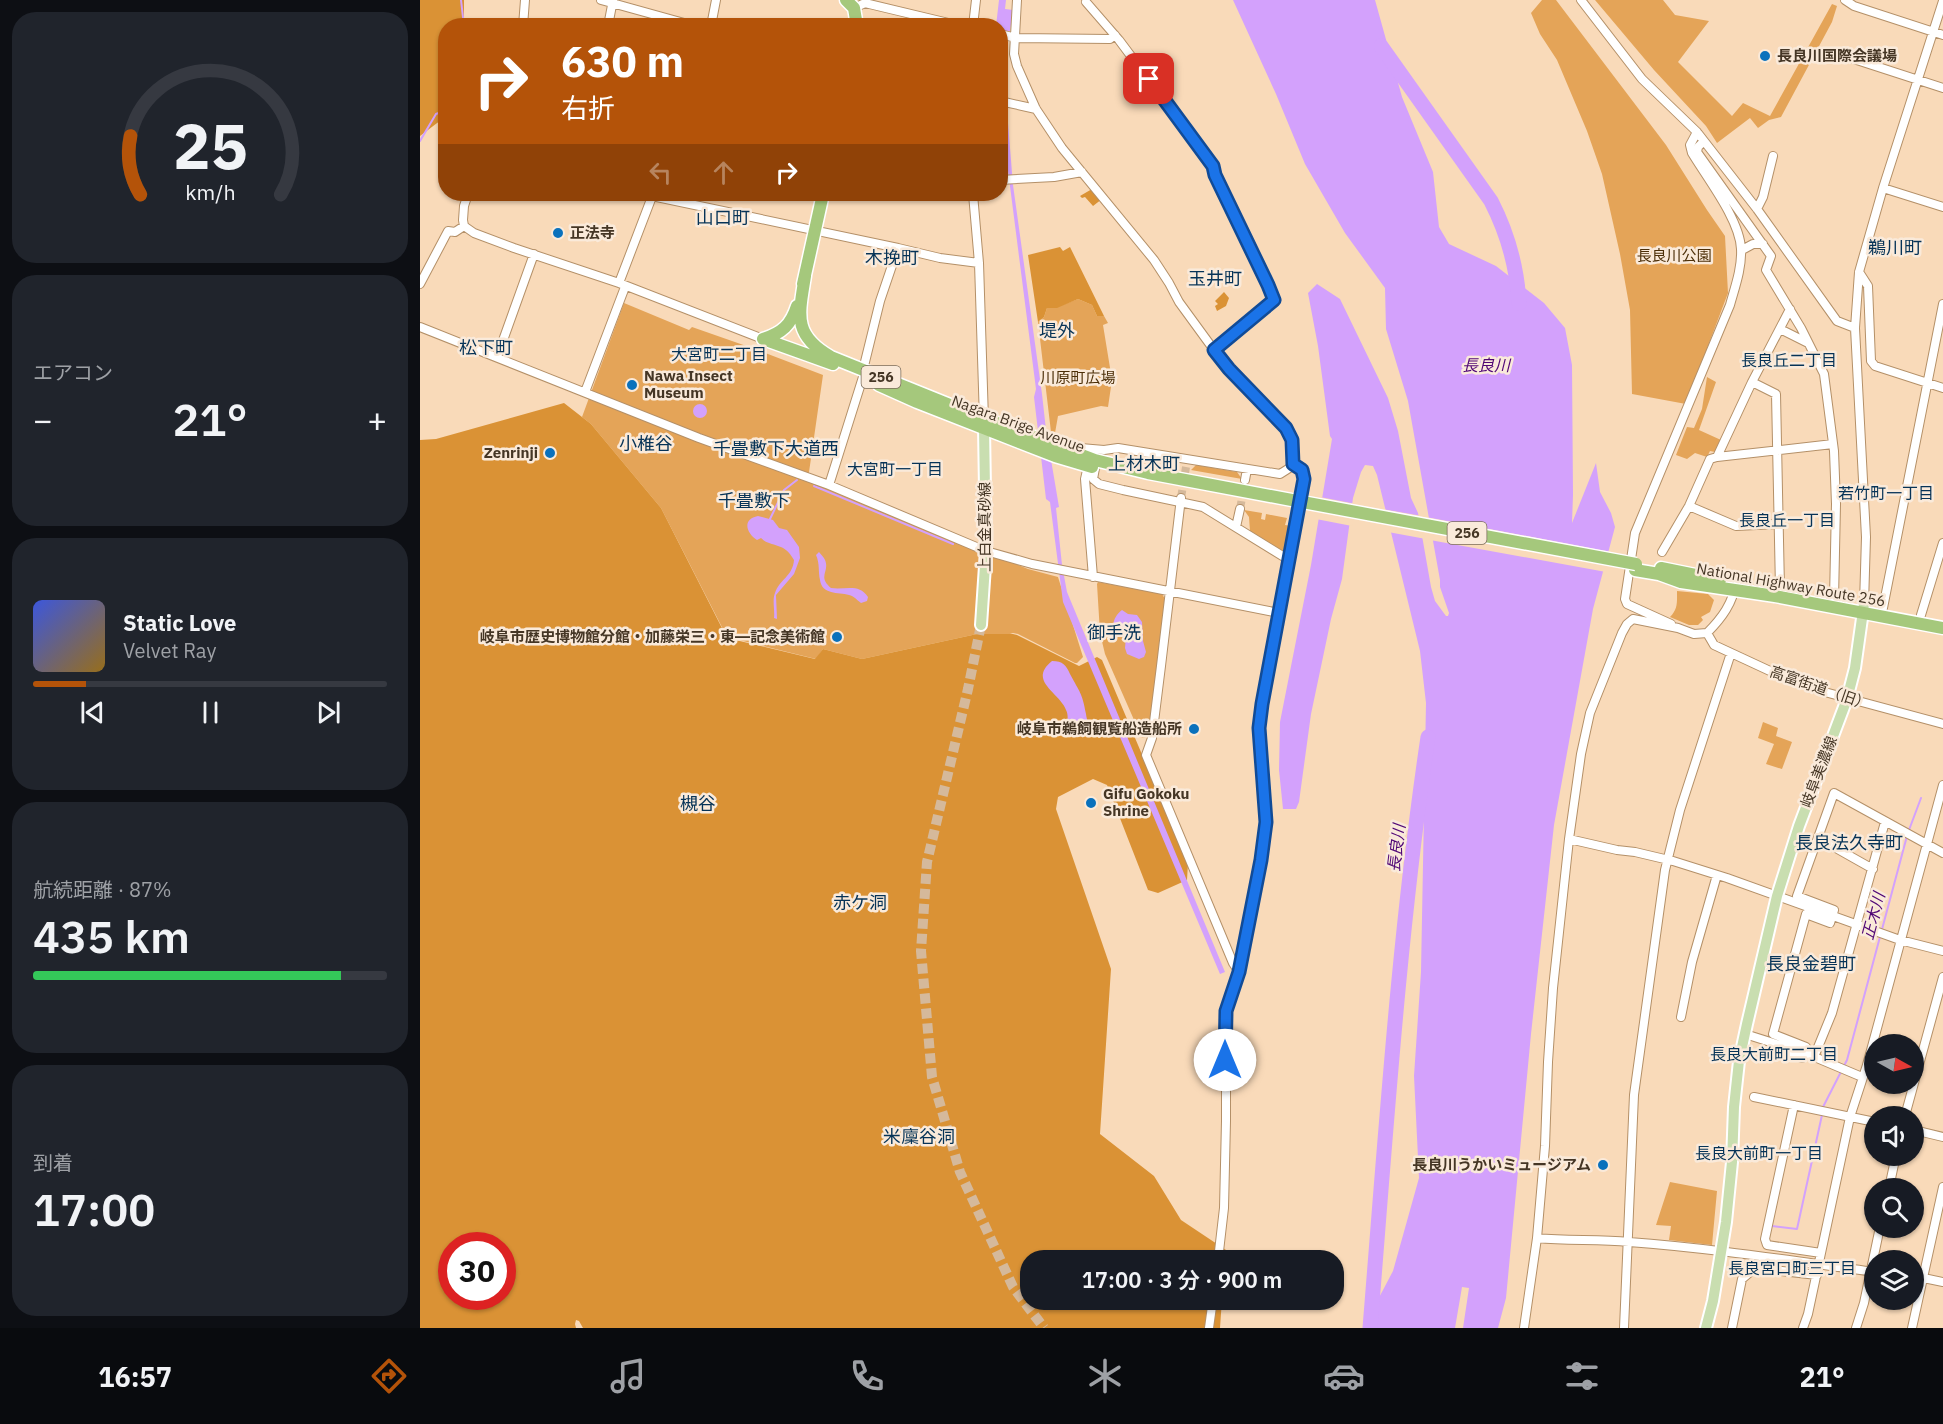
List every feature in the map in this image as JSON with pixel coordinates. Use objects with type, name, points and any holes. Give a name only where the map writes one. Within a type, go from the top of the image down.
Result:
[{"type":"highway","name":"Nagara Brige Avenue","points":[[821,201],[805,276],[800,322],[807,338],[821,351],[917,402],[1056,449],[1120,466],[1296,505],[1634,571]]},
{"type":"highway","name":"Nagara Brige Avenue","points":[[763,339],[776,335],[791,321],[805,276]]},
{"type":"highway","name":"Nagara Brige Avenue","points":[[763,339],[863,374]]},
{"type":"highway","name":"Nagara Brige Avenue","points":[[1056,449],[1091,467],[1152,481],[1296,505]]},
{"type":"highway","name":"National Highway Route 256","points":[[1634,571],[1864,608],[1883,608],[1943,620]]},
{"type":"highway","name":"National Highway Route 256","points":[[1735,586],[1780,589],[1834,599],[1943,628]]},
{"type":"main road","name":"上白金真砂線","points":[[981,625],[986,551],[984,423]]},
{"type":"main road","name":"岐阜美濃線","points":[[1706,1328],[1722,1250],[1732,1162],[1734,1107],[1739,1061],[1768,927],[1810,794],[1847,699],[1855,668],[1864,608]]},
{"type":"street","points":[[524,18],[525,0]]},
{"type":"street","points":[[601,0],[668,18]]},
{"type":"street","points":[[713,18],[716,0]]},
{"type":"street","points":[[974,18],[976,0]]},
{"type":"street","points":[[1017,0],[1008,36],[1017,66],[1036,109],[1062,148],[1103,195],[1154,260],[1179,302],[1214,350],[1229,369],[1286,428],[1292,440],[1293,464],[1280,474],[1187,463],[1118,448],[1056,449]]},
{"type":"street","points":[[1581,0],[1642,79],[1697,132],[1758,209],[1838,321],[1855,328]]},
{"type":"street","points":[[1845,0],[1854,6],[1943,34]]},
{"type":"street","points":[[1864,608],[1866,537],[1855,328],[1859,272],[1883,188],[1943,1]]},
{"type":"street","points":[[610,18],[613,2]]},
{"type":"street","points":[[1086,2],[1115,35],[1213,166],[1215,175],[1274,300],[1214,350]]},
{"type":"street","points":[[850,4],[865,3],[928,18]]},
{"type":"street","points":[[1008,36],[1110,39],[1115,35]]},
{"type":"street","points":[[1832,52],[1943,88]]},
{"type":"street","points":[[1008,103],[1036,109]]},
{"type":"street","points":[[1697,132],[1690,145],[1692,153],[1733,220],[1742,250],[1739,273],[1730,305],[1635,533],[1634,571],[1625,599],[1627,604],[1678,628],[1694,634],[1707,633],[1726,611],[1735,586]]},
{"type":"street","points":[[1704,141],[1698,147],[1697,152],[1771,256],[1766,270],[1809,343],[1824,374],[1833,444],[1836,504],[1834,599]]},
{"type":"street","points":[[1758,209],[1773,156]]},
{"type":"street","points":[[1008,179],[1054,177],[1082,172]]},
{"type":"street","points":[[1883,188],[1943,207]]},
{"type":"street","points":[[466,201],[463,213],[465,226],[474,233],[622,285],[763,339]]},
{"type":"street","points":[[585,393],[651,201]]},
{"type":"street","points":[[680,201],[940,258],[978,263]]},
{"type":"street","points":[[974,201],[984,423]]},
{"type":"street","points":[[420,284],[448,231],[455,232],[465,226]]},
{"type":"street","points":[[1742,250],[1753,244],[1763,244]]},
{"type":"street","points":[[830,485],[863,374],[880,301],[898,248]]},
{"type":"street","points":[[497,357],[534,254]]},
{"type":"street","points":[[1859,272],[1868,286],[1871,361],[1875,366],[1943,388]]},
{"type":"street","points":[[1883,608],[1943,304]]},
{"type":"street","points":[[1716,457],[1790,309]]},
{"type":"street","points":[[420,327],[699,438],[830,485],[986,551],[1046,567],[1279,613]]},
{"type":"street","points":[[1780,329],[1809,343]]},
{"type":"street","points":[[1752,381],[1776,394],[1780,589]]},
{"type":"street","points":[[1662,552],[1689,506],[1710,459],[1833,444]]},
{"type":"street","points":[[1118,448],[1113,453],[1113,458],[1120,466]]},
{"type":"street","points":[[1219,1250],[1224,1208],[1226,1011],[1239,972],[1261,860],[1266,822],[1259,728],[1304,479],[1302,470],[1293,464]]},
{"type":"street","points":[[1091,467],[1093,479],[1099,484],[1144,496],[1180,500],[1203,507],[1288,560]]},
{"type":"street","points":[[1091,467],[1085,479],[1092,576]]},
{"type":"street","points":[[1245,480],[1247,469]]},
{"type":"street","points":[[1180,500],[1152,738],[1146,755],[1233,963],[1239,972]]},
{"type":"street","points":[[1689,506],[1736,526],[1778,524]]},
{"type":"street","points":[[1236,527],[1240,509]]},
{"type":"street","points":[[1921,615],[1943,543]]},
{"type":"street","points":[[1524,1328],[1537,1238],[1545,1146],[1553,988],[1569,839],[1581,754],[1590,713],[1627,624],[1633,620],[1678,628]]},
{"type":"street","name":"高富街道（旧）","points":[[1707,633],[1714,645],[1770,671],[1847,699],[1943,724]]},
{"type":"street","points":[[1624,1328],[1634,1095],[1668,860],[1680,810],[1731,652]]},
{"type":"street","points":[[1803,1328],[1817,1275],[1850,1117],[1942,789]]},
{"type":"street","points":[[1814,1057],[1806,1047],[1773,1034],[1806,914],[1830,923],[1833,916],[1834,910],[1797,896],[1834,793],[1943,853]]},
{"type":"street","points":[[1814,1057],[1832,1012],[1885,822]]},
{"type":"street","points":[[1818,838],[1873,869]]},
{"type":"street","points":[[1569,839],[1668,860],[1900,940],[1943,951]]},
{"type":"street","points":[[1681,1017],[1692,962],[1717,875]]},
{"type":"street","points":[[1908,1106],[1943,977]]},
{"type":"street","points":[[1745,1034],[1805,1053],[1863,1077]]},
{"type":"street","points":[[1775,1048],[1802,1058],[1805,1053]]},
{"type":"street","points":[[1754,1097],[1864,1120]]},
{"type":"street","points":[[1794,1105],[1765,1239],[1767,1245],[1821,1253]]},
{"type":"street","points":[[1924,1132],[1943,1137]]},
{"type":"street","points":[[1924,1255],[1943,1187]]},
{"type":"street","points":[[1537,1238],[1627,1242],[1722,1250],[1864,1270]]},
{"type":"street","points":[[1732,1328],[1742,1279],[1755,1268],[1817,1275]]},
{"type":"street","points":[[1924,1278],[1943,1282]]},
{"type":"street","points":[[1856,1328],[1864,1303]]},
{"type":"street","points":[[1209,1328],[1211,1310]]},
{"type":"street","points":[[1912,1328],[1914,1310]]},
{"type":"green space","name":"長良川公園","points":[[1542,0],[1556,0],[1666,145],[1725,236],[1728,293],[1686,404],[1632,394],[1630,310],[1602,174],[1587,131],[1557,60],[1540,34],[1531,13]]},
{"type":"green space","points":[[1595,0],[1663,0],[1675,15],[1709,21],[1678,62],[1732,116],[1743,103],[1770,116],[1832,4],[1837,6],[1832,22],[1781,117],[1769,120],[1758,128],[1750,118],[1717,143],[1706,126],[1654,70]]},
{"type":"green space","name":"川原町広場","points":[[1078,299],[1092,305],[1097,316],[1104,316],[1108,323],[1103,325],[1112,380],[1108,407],[1101,406],[1058,416],[1055,433],[1051,432],[1038,322],[1044,317],[1047,308],[1057,307]]},
{"type":"green space","points":[[624,303],[689,330],[692,327],[823,375],[808,479],[829,485],[1028,569],[1058,577],[1083,657],[1075,663],[1013,633],[1007,635],[977,634],[862,659],[823,649],[816,659],[727,637],[661,508],[591,424],[582,417]]},
{"type":"green space","points":[[1707,377],[1716,382],[1699,430],[1721,440],[1715,452],[1710,451],[1707,457],[1695,453],[1687,459],[1676,455],[1687,427],[1694,428],[1702,409]]},
{"type":"green space","points":[[1196,465],[1237,472],[1242,479],[1191,470]]},
{"type":"green space","points":[[1244,510],[1262,513],[1261,519],[1265,520],[1266,514],[1287,518],[1285,525],[1292,526],[1288,550],[1283,552],[1250,531],[1249,517]]},
{"type":"green space","points":[[1098,582],[1162,594],[1165,599],[1148,737],[1142,738],[1105,654],[1100,633]]},
{"type":"green space","points":[[1677,591],[1708,594],[1714,600],[1710,612],[1701,617],[1703,620],[1698,625],[1689,625],[1670,617],[1676,608]]},
{"type":"green space","points":[[1763,722],[1778,728],[1776,736],[1792,742],[1782,769],[1766,764],[1774,744],[1758,738]]},
{"type":"green space","points":[[1670,1182],[1717,1191],[1712,1245],[1669,1240],[1671,1226],[1656,1225]]},
{"type":"shaded area","points":[[420,0],[464,0],[464,18],[438,18],[438,122],[420,136]]},
{"type":"shaded area","points":[[1092,189],[1102,199],[1093,206],[1085,197],[1080,196]]},
{"type":"shaded area","points":[[1060,247],[1063,251],[1070,247],[1104,316],[1097,316],[1092,305],[1078,299],[1057,308],[1047,308],[1044,317],[1038,322],[1028,255]]},
{"type":"shaded area","points":[[1224,292],[1229,298],[1226,306],[1217,311],[1215,306],[1218,304],[1215,301]]},
{"type":"shaded area","points":[[564,403],[591,424],[661,508],[727,638],[815,659],[823,649],[862,659],[977,634],[1013,634],[1079,666],[1097,657],[1102,660],[1188,863],[1187,880],[1158,893],[1148,890],[1107,785],[1093,779],[1058,797],[1056,809],[1111,969],[1100,1134],[1154,1176],[1181,1220],[1226,1250],[1020,1250],[1020,1310],[1221,1310],[1220,1328],[583,1328],[576,1320],[576,1328],[420,1328],[420,440],[436,439]]},
{"type":"water","points":[[999,0],[1006,0],[1005,9],[1013,10],[1010,31],[1008,31],[1008,18],[997,18]]},
{"type":"water","name":"長良川","points":[[1233,0],[1375,0],[1402,97],[1433,172],[1439,227],[1449,244],[1496,266],[1544,303],[1565,328],[1572,365],[1572,523],[1596,463],[1600,492],[1611,513],[1615,527],[1593,609],[1554,825],[1506,1298],[1498,1328],[1463,1328],[1469,1288],[1462,1287],[1455,1328],[1363,1328],[1393,1271],[1419,1178],[1414,1076],[1421,972],[1426,703],[1420,651],[1377,475],[1373,466],[1365,465],[1353,498],[1342,579],[1311,714],[1299,802],[1296,809],[1283,809],[1279,770],[1280,722],[1311,565],[1332,439],[1308,293],[1317,284],[1340,299],[1388,398],[1398,431],[1411,498],[1418,513],[1431,587],[1435,601],[1446,616],[1449,613],[1440,587],[1408,401],[1386,329],[1385,288],[1345,233],[1305,164]]},
{"type":"water","points":[[1008,123],[1013,185],[1046,430],[1059,507],[1056,508],[1067,592],[1225,972],[1220,974],[1063,602],[1050,502],[1046,499],[1034,397],[1036,389],[1008,171]]},
{"type":"water","points":[[700,404],[705,406],[707,411],[705,416],[700,418],[695,416],[693,411],[695,406]]},
{"type":"water","points":[[758,516],[773,520],[779,528],[787,530],[799,547],[800,558],[794,574],[776,595],[777,619],[774,618],[774,596],[791,570],[794,560],[782,547],[761,538],[757,540],[750,534],[748,523]]},
{"type":"water","points":[[819,552],[825,559],[824,577],[827,584],[831,588],[861,590],[868,597],[867,601],[861,603],[854,597],[827,591],[821,585],[816,555]]},
{"type":"water","points":[[1122,610],[1128,614],[1137,615],[1142,622],[1146,652],[1144,657],[1139,659],[1127,654],[1126,637],[1114,629],[1114,621]]},
{"type":"water","points":[[1052,661],[1065,666],[1080,693],[1089,726],[1086,734],[1067,730],[1066,710],[1044,681],[1045,668]]},
{"type":"pier","points":[[1320,497],[1356,504],[1352,526],[1316,519]]},
{"type":"pier","points":[[1382,509],[1422,516],[1426,539],[1388,532]]},
{"type":"pier","points":[[1426,517],[1611,552],[1606,572],[1430,540]]},
{"type":"waterway","points":[[461,0],[463,18]]},
{"type":"waterway","name":"長良川","points":[[1381,46],[1491,201],[1511,250],[1519,303]]},
{"type":"waterway","points":[[420,141],[438,113]]},
{"type":"waterway","points":[[770,519],[784,490],[797,480]]},
{"type":"waterway","points":[[814,486],[953,544]]},
{"type":"waterway","name":"長良川","points":[[1370,1328],[1401,958],[1428,737]]},
{"type":"waterway","name":"正木川","points":[[1909,830],[1921,798]]},
{"type":"waterway","name":"正木川","points":[[1823,1107],[1847,1060],[1907,836]]},
{"type":"waterway","name":"正木川","points":[[1772,1226],[1797,1229],[1822,1115]]},
{"type":"tunnel","points":[[1181,498],[1186,467]]},
{"type":"tunnel","points":[[1240,509],[1244,487]]},
{"type":"tunnel","points":[[981,625],[927,862],[921,951],[932,1077],[960,1172],[1013,1287],[1044,1328]]},
{"type":"place","name":"長良川国際会議場","points":[[1765,56]]},
{"type":"place","name":"正法寺","points":[[558,233]]},
{"type":"place","name":"Nawa Insect Museum","points":[[632,385]]},
{"type":"place","name":"Zenrinji","points":[[550,453]]},
{"type":"place","name":"岐阜市歴史博物館分館・加藤栄三・東―記念美術館","points":[[837,637]]},
{"type":"place","name":"岐阜市鵜飼観覧船造船所","points":[[1194,729]]},
{"type":"place","name":"Gifu Gokoku Shrine","points":[[1091,803]]},
{"type":"place","name":"長良川うかいミュージアム","points":[[1603,1165]]},
{"type":"district","name":"山口町","points":[[723,218]]},
{"type":"district","name":"鵜川町","points":[[1895,248]]},
{"type":"district","name":"木挽町","points":[[892,258]]},
{"type":"district","name":"玉井町","points":[[1215,279]]},
{"type":"district","name":"堤外","points":[[1057,331]]},
{"type":"district","name":"松下町","points":[[486,348]]},
{"type":"district","name":"大宮町二丁目","points":[[719,354]]},
{"type":"district","name":"長良丘二丁目","points":[[1789,360]]},
{"type":"district","name":"小椎谷","points":[[646,444]]},
{"type":"district","name":"千畳敷下大道西","points":[[776,449]]},
{"type":"district","name":"上材木町","points":[[1144,464]]},
{"type":"district","name":"大宮町一丁目","points":[[895,469]]},
{"type":"district","name":"若竹町一丁目","points":[[1886,493]]},
{"type":"district","name":"千畳敷下","points":[[754,501]]},
{"type":"district","name":"長良丘一丁目","points":[[1787,520]]},
{"type":"district","name":"御手洗","points":[[1114,633]]},
{"type":"district","name":"槻谷","points":[[698,804]]},
{"type":"district","name":"長良法久寺町","points":[[1849,843]]},
{"type":"district","name":"赤ケ洞","points":[[860,903]]},
{"type":"district","name":"長良金碧町","points":[[1811,964]]},
{"type":"district","name":"長良大前町二丁目","points":[[1774,1054]]},
{"type":"district","name":"米廩谷洞","points":[[919,1137]]},
{"type":"district","name":"長良大前町一丁目","points":[[1759,1153]]},
{"type":"district","name":"長良宮口町三丁目","points":[[1792,1268]]},
{"type":"route","points":[[1149,79],[1213,166],[1215,175],[1274,300],[1214,350],[1290,433],[1294,452],[1293,464],[1302,470],[1304,479],[1262,704],[1259,728],[1266,822],[1261,860],[1239,972],[1226,1011],[1225,1060]]}]
